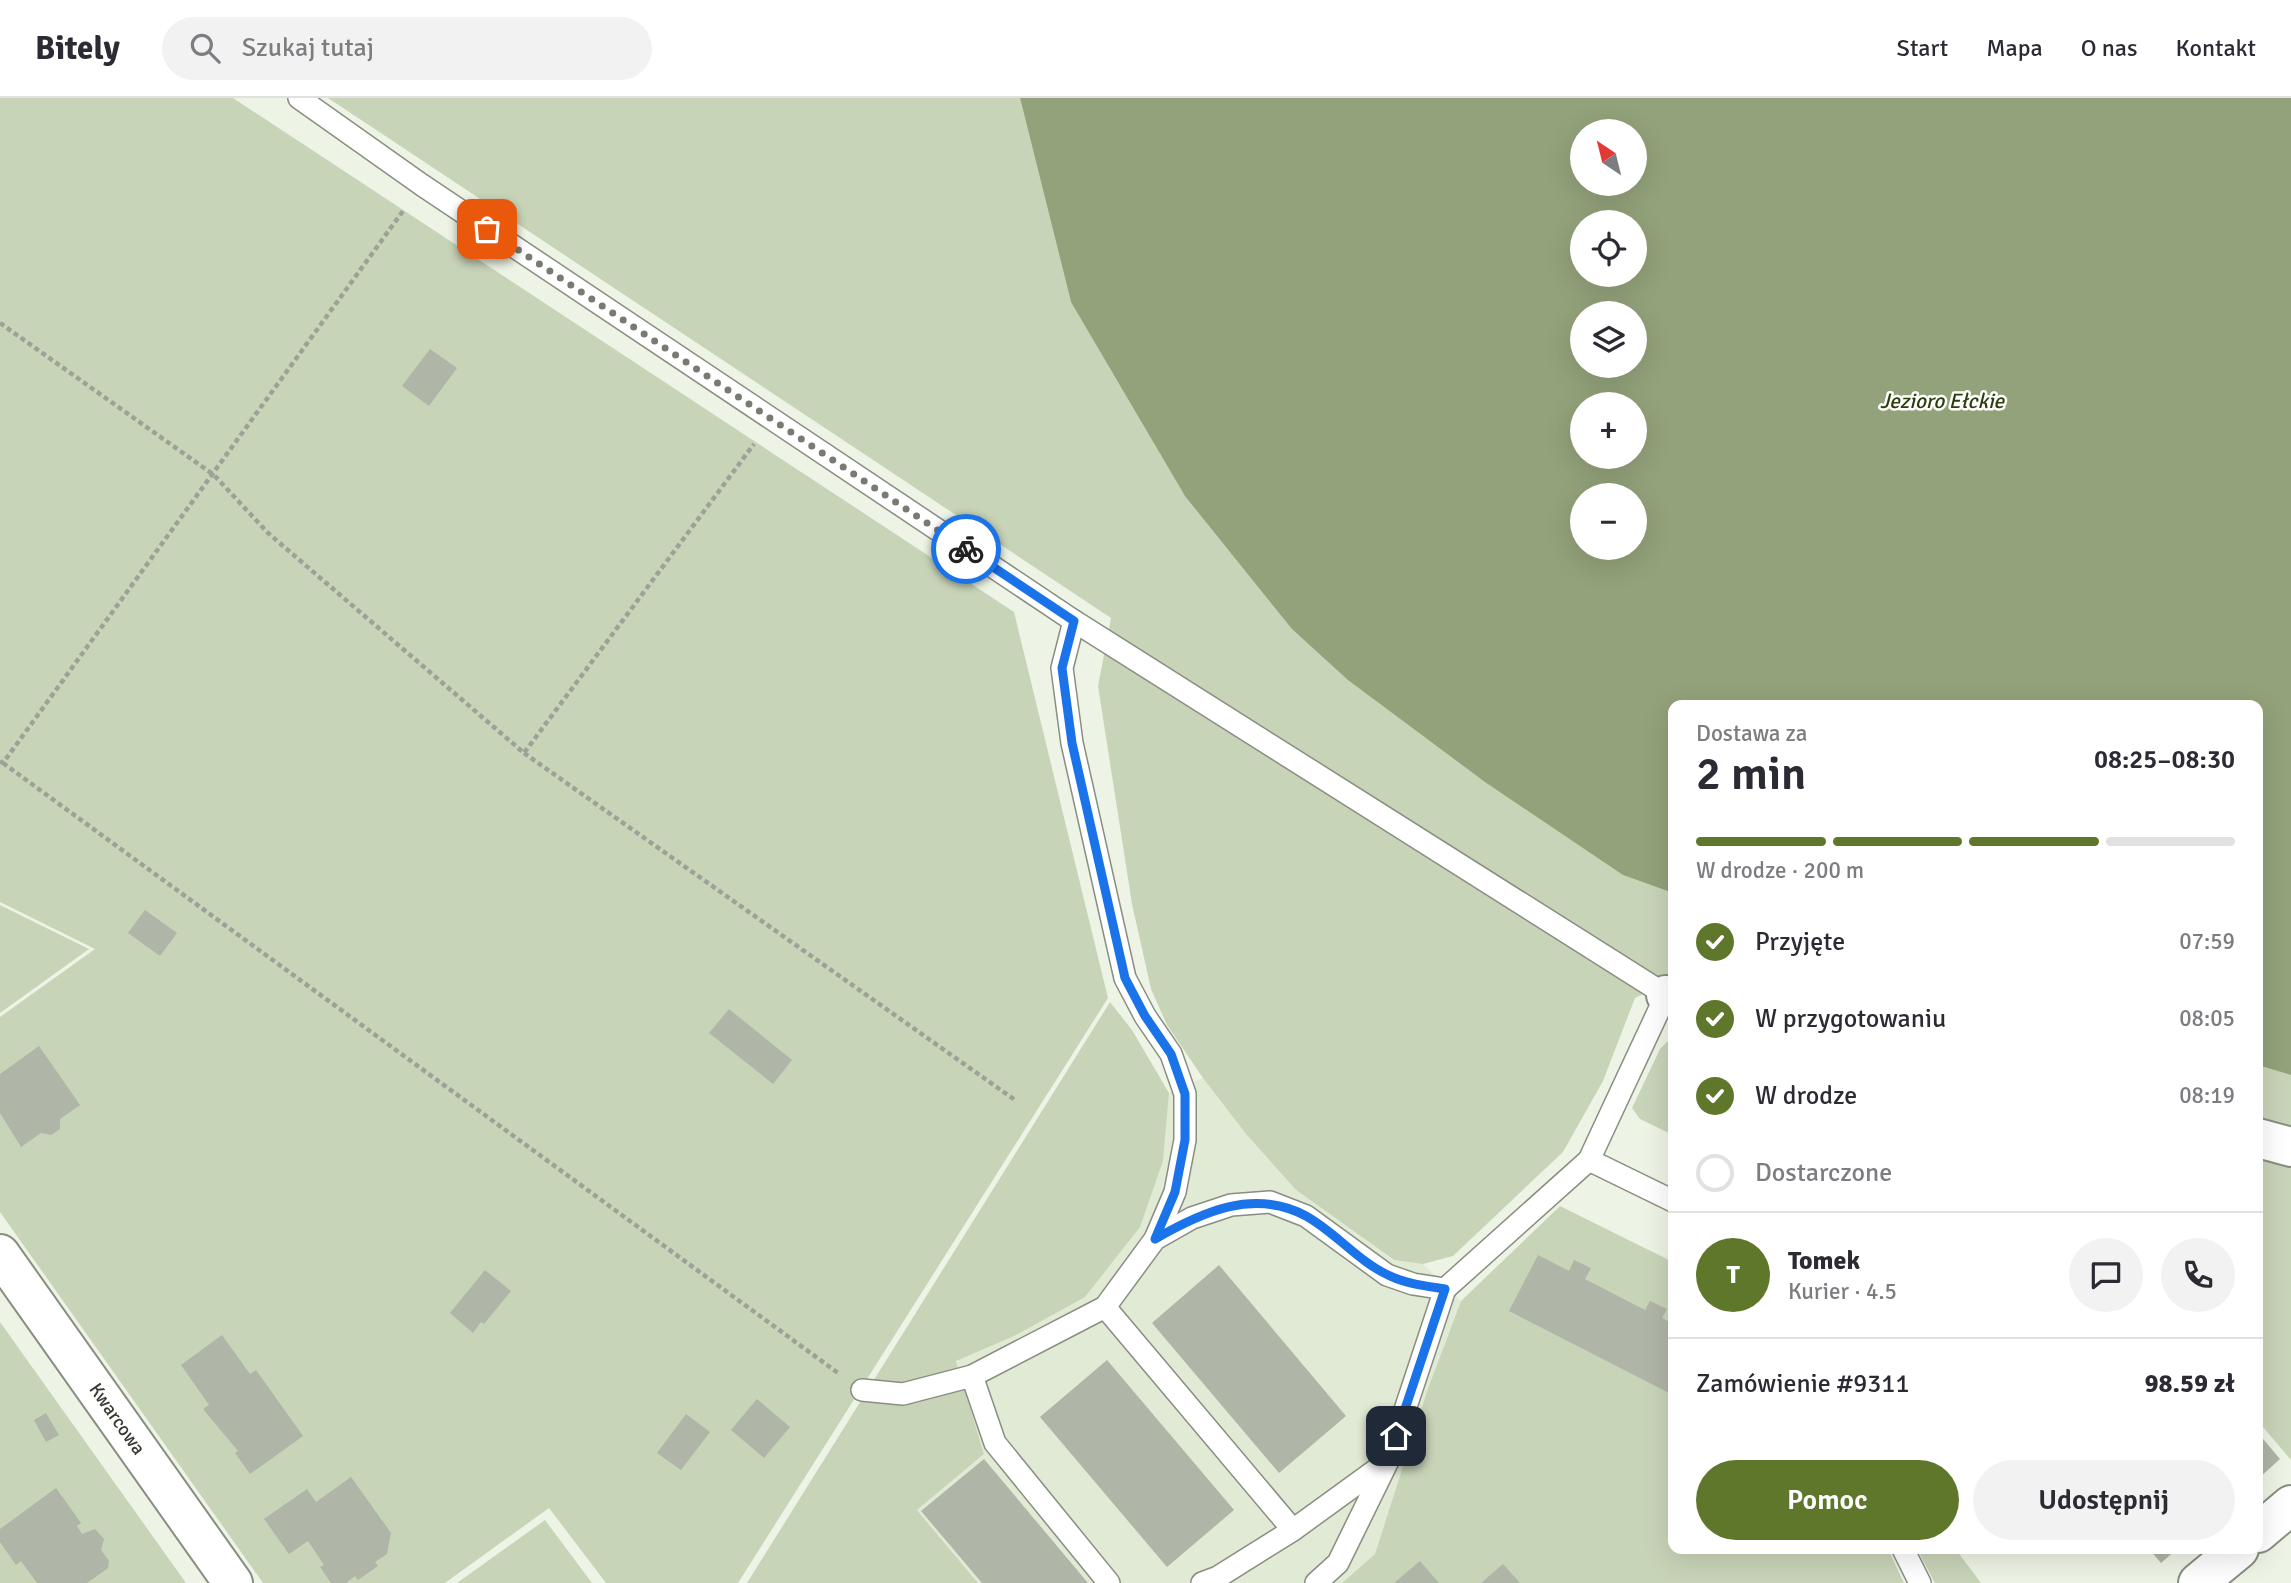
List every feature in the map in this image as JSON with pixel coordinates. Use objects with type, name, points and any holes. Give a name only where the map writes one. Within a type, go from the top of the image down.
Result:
[{"type":"street","points":[[2263,1139],[2291,1147]]},
{"type":"street","name":"Kwarcowa","points":[[0,1254],[233,1583]]},
{"type":"street","points":[[2198,1583],[2233,1554]]},
{"type":"lane","points":[[299,98],[422,185],[1074,621],[1668,995]]},
{"type":"lane","points":[[862,1390],[903,1394],[972,1376],[1104,1307],[1155,1239],[1175,1192],[1185,1140],[1185,1094],[1171,1054],[1145,1016],[1125,978],[1072,743],[1062,668],[1074,621]]},
{"type":"lane","points":[[1316,1583],[1338,1563],[1388,1461],[1445,1289],[1589,1160],[1668,998]]},
{"type":"lane","points":[[1589,1160],[1668,1199]]},
{"type":"lane","points":[[1155,1239],[1205,1213],[1231,1205],[1269,1202],[1306,1216],[1387,1275],[1413,1284],[1445,1289]]},
{"type":"lane","points":[[1104,1307],[1293,1530]]},
{"type":"lane","points":[[972,1376],[995,1443],[1109,1583]]},
{"type":"lane","points":[[1202,1583],[1218,1577],[1293,1530],[1388,1461]]},
{"type":"lane","points":[[1906,1554],[1920,1583]]},
{"type":"path","points":[[422,185],[214,475],[1,762],[862,1390]]},
{"type":"path","points":[[0,323],[214,475],[268,533],[524,753],[1015,1100]]},
{"type":"path","points":[[524,753],[772,421]]},
{"type":"shaded area","points":[[0,98],[233,98],[1014,612],[1108,998],[738,1583],[606,1583],[549,1508],[445,1583],[263,1583],[0,1212],[0,1017],[95,949],[0,902]]},
{"type":"shaded area","points":[[328,98],[1020,98],[1071,302],[1623,875],[1668,891],[1668,982],[1635,998],[1603,1081],[1563,1152],[1453,1256],[1423,1264],[1394,1260],[1296,1190],[1246,1134],[1167,1025],[1151,989],[1132,904],[1098,686],[1111,618]]},
{"type":"shaded area","points":[[0,905],[89,949],[0,1013]]},
{"type":"shaded area","points":[[1110,1002],[1132,1030],[1169,1093],[1163,1161],[1140,1227],[1085,1297],[1014,1336],[956,1361],[984,1454],[917,1510],[978,1583],[747,1583]]},
{"type":"shaded area","points":[[2263,1007],[2291,1015],[2291,1126],[2263,1118]]},
{"type":"shaded area","points":[[1668,1041],[1668,1133],[1640,1119],[1632,1108],[1660,1049]]},
{"type":"shaded area","points":[[1203,1078],[1246,1134],[1296,1190],[1393,1260],[1423,1264],[1461,1301],[1427,1391],[1375,1554],[1342,1583],[978,1583],[917,1510],[984,1454],[956,1360],[1163,1161],[1169,1093]]},
{"type":"shaded area","points":[[2263,1156],[2291,1165],[2291,1460],[2263,1427]]},
{"type":"shaded area","points":[[1560,1206],[1668,1260],[1668,1554],[1890,1554],[1904,1583],[1342,1583],[1375,1554],[1427,1391],[1461,1301]]},
{"type":"shaded area","points":[[0,1322],[186,1583],[0,1583]]},
{"type":"shaded area","points":[[545,1520],[592,1583],[457,1583]]},
{"type":"shaded area","points":[[1920,1554],[1959,1554],[1981,1583],[1935,1583]]},
{"type":"water","name":"Jezioro Ełckie","points":[[1020,98],[2291,98],[2291,1075],[2263,1067],[2263,700],[1668,700],[1668,891],[1623,875],[1485,782],[1348,680],[1292,629],[1185,496],[1071,302]]},
{"type":"building","points":[[430,349],[457,368],[429,406],[402,386]]},
{"type":"building","points":[[145,910],[177,933],[160,956],[128,933]]},
{"type":"building","points":[[729,1009],[792,1060],[773,1084],[709,1033]]},
{"type":"building","points":[[39,1046],[80,1105],[60,1119],[60,1129],[51,1135],[41,1133],[21,1147],[0,1113],[0,1074]]},
{"type":"building","points":[[1538,1255],[1569,1271],[1574,1260],[1591,1268],[1585,1279],[1645,1310],[1650,1301],[1667,1309],[1662,1318],[1668,1321],[1668,1392],[1509,1311]]},
{"type":"building","points":[[1219,1265],[1346,1416],[1279,1473],[1152,1323]]},
{"type":"building","points":[[485,1270],[511,1291],[484,1324],[481,1322],[473,1333],[450,1313]]},
{"type":"building","points":[[222,1335],[250,1374],[256,1370],[303,1436],[250,1474],[235,1453],[238,1451],[203,1409],[209,1405],[181,1365]]},
{"type":"building","points":[[1107,1360],[1234,1510],[1167,1567],[1040,1417]]},
{"type":"building","points":[[757,1399],[790,1427],[764,1458],[731,1430]]},
{"type":"building","points":[[46,1413],[59,1435],[46,1442],[34,1420]]},
{"type":"building","points":[[686,1414],[710,1432],[681,1470],[657,1453]]},
{"type":"building","points":[[2263,1439],[2280,1459],[2263,1474]]},
{"type":"building","points":[[984,1459],[1088,1583],[982,1583],[921,1511]]},
{"type":"building","points":[[351,1477],[391,1533],[387,1554],[375,1562],[378,1566],[358,1580],[355,1576],[346,1583],[331,1583],[320,1567],[324,1565],[308,1541],[289,1554],[264,1519],[307,1489],[316,1502]]},
{"type":"building","points":[[56,1488],[81,1523],[77,1526],[82,1534],[95,1529],[104,1539],[101,1550],[109,1561],[108,1568],[87,1583],[37,1583],[21,1561],[16,1565],[0,1542],[0,1529]]},
{"type":"building","points":[[2153,1554],[2171,1554],[2161,1563]]},
{"type":"building","points":[[1420,1561],[1439,1583],[1394,1583]]},
{"type":"building","points":[[1503,1564],[1520,1583],[1481,1583]]},
{"type":"way so far","points":[[487,229],[966,549]]},
{"type":"route","points":[[966,549],[1074,621],[1062,668],[1072,743],[1125,978],[1145,1016],[1171,1054],[1185,1094],[1185,1140],[1175,1192],[1155,1239],[1192,1218],[1231,1205],[1269,1202],[1306,1216],[1387,1275],[1413,1284],[1445,1289],[1396,1436]]}]
